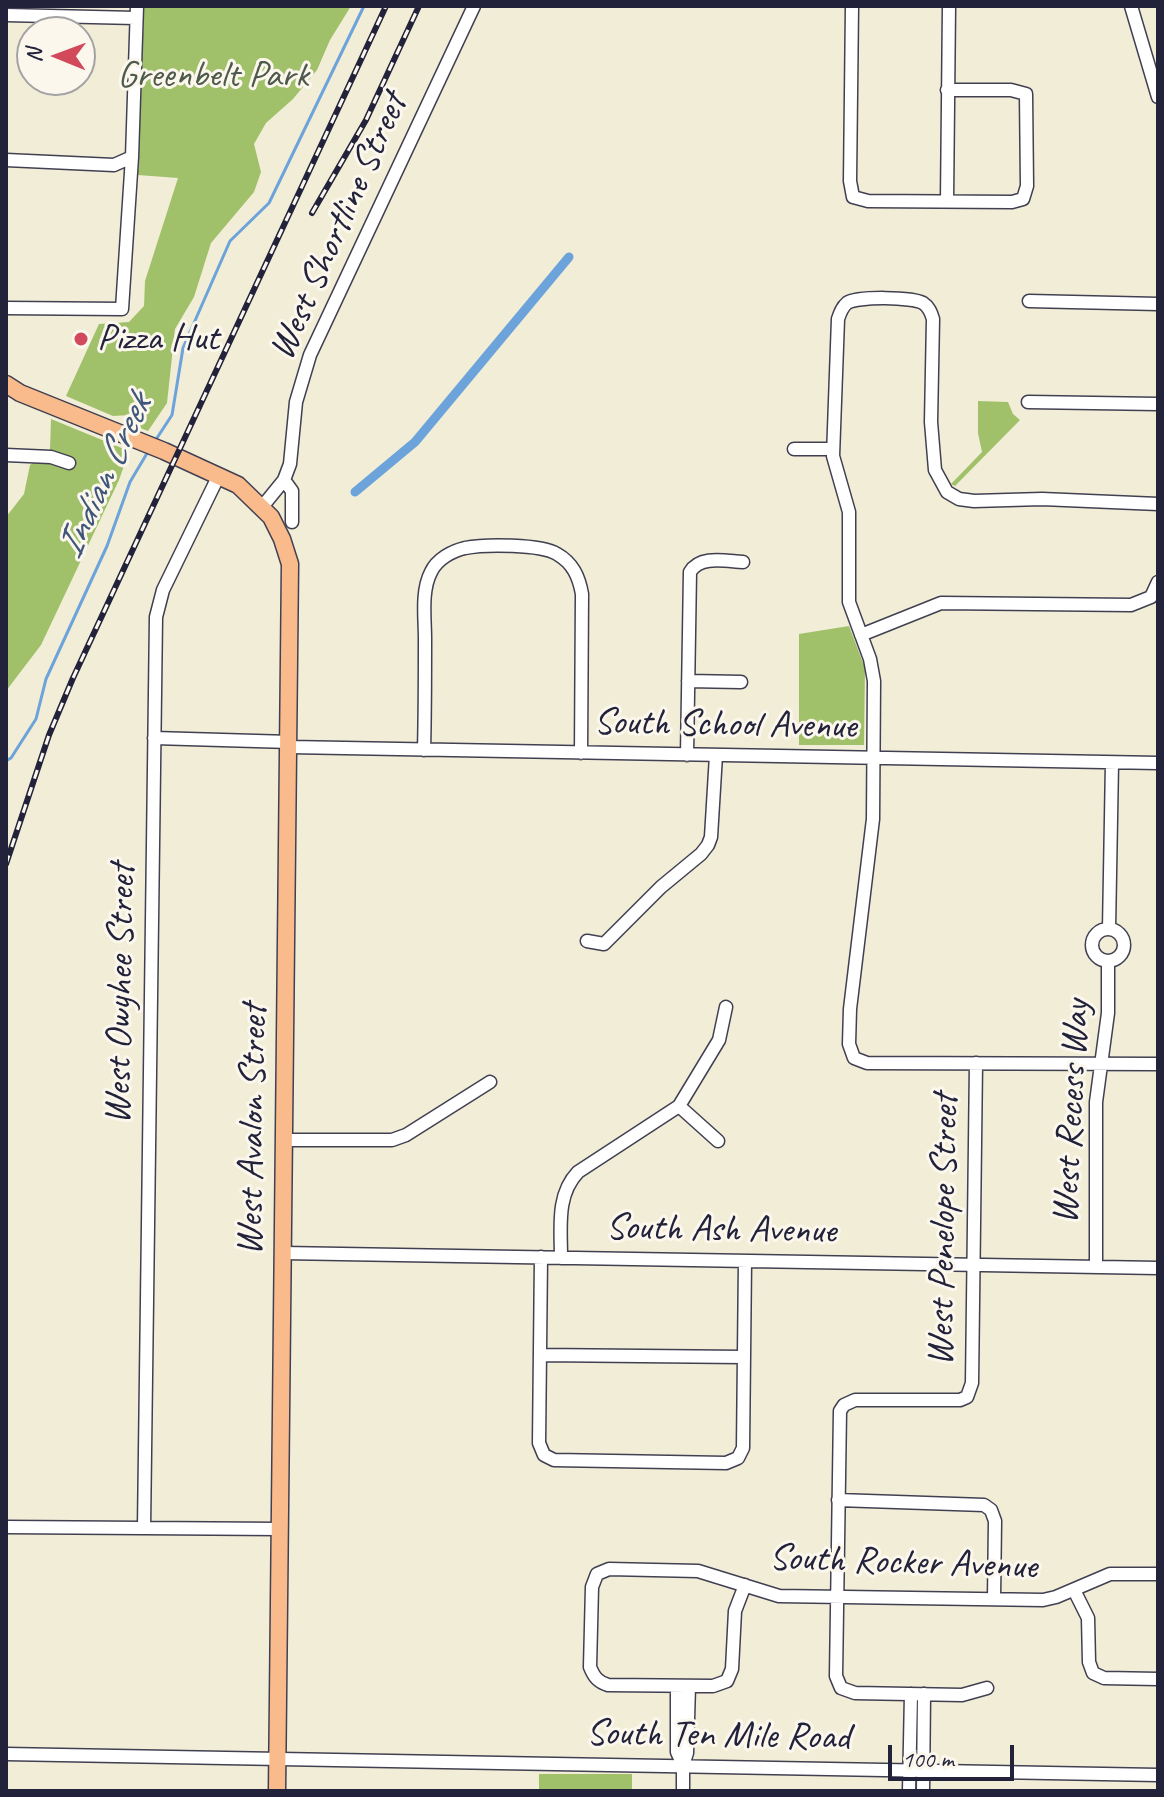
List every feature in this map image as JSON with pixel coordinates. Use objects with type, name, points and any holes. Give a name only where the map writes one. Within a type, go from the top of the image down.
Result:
[{"type":"main road","name":"West Avalon Street","points":[[6,384],[20,393],[164,451],[238,485],[262,507],[282,539],[290,564],[277,1791]]},
{"type":"street","name":"West Shortline Street","points":[[262,507],[284,480],[290,464],[296,402],[310,355],[474,6]]},
{"type":"street","points":[[852,6],[850,181],[853,197],[868,201],[1012,202],[1023,199],[1027,186],[1026,94],[1011,90],[947,90]]},
{"type":"street","points":[[947,201],[949,6]]},
{"type":"street","points":[[1131,6],[1158,97]]},
{"type":"street","points":[[6,15],[136,12],[132,157],[122,309],[6,308]]},
{"type":"street","points":[[6,160],[114,165],[132,157]]},
{"type":"street","points":[[1158,504],[1042,499],[974,501],[959,499],[947,492],[935,470],[931,422],[933,319],[925,305],[912,299],[858,299],[845,304],[838,319],[833,449],[849,512],[849,602],[870,659],[874,681],[873,819],[850,1009],[849,1044],[854,1058],[867,1063],[1158,1064]]},
{"type":"street","points":[[1029,301],[1158,304]]},
{"type":"street","points":[[1028,402],[1158,404]]},
{"type":"street","points":[[794,449],[833,449]]},
{"type":"street","points":[[6,455],[51,457],[69,463]]},
{"type":"street","name":"West Owyhee Street","points":[[144,1528],[156,617],[163,590],[219,475]]},
{"type":"street","name":"West Shortline Street","points":[[284,480],[292,491],[292,522]]},
{"type":"street","points":[[424,750],[425,592],[428,577],[441,559],[464,548],[476,547],[548,549],[573,567],[582,594],[581,753]]},
{"type":"street","points":[[687,755],[690,572],[694,566],[705,561],[743,562]]},
{"type":"street","points":[[861,635],[941,603],[1131,605],[1151,597],[1158,582]]},
{"type":"street","points":[[688,681],[741,682]]},
{"type":"street","name":"South School Avenue","points":[[154,738],[424,750],[1158,763]]},
{"type":"street","points":[[587,941],[604,944],[611,939],[642,905],[708,845],[715,797],[716,755]]},
{"type":"street","name":"West Recess Way","points":[[1109,929],[1112,763]]},
{"type":"street","name":"West Recess Way","points":[[1109,929],[1120,934],[1124,945],[1119,956],[1108,961],[1097,956],[1093,944],[1098,933],[1109,929]]},
{"type":"street","name":"West Recess Way","points":[[1096,1267],[1096,1102],[1108,1013],[1108,961]]},
{"type":"street","points":[[561,1258],[562,1200],[567,1184],[578,1172],[679,1106],[719,1040],[726,1007]]},
{"type":"street","name":"West Penelope Street","points":[[838,1500],[839,1417],[844,1405],[855,1400],[952,1402],[967,1397],[972,1383],[976,1063]]},
{"type":"street","points":[[285,1140],[392,1140],[411,1132],[490,1082]]},
{"type":"street","points":[[679,1106],[718,1141]]},
{"type":"street","name":"South Ash Avenue","points":[[283,1253],[1158,1268]]},
{"type":"street","points":[[541,1257],[539,1443],[544,1455],[554,1460],[726,1463],[738,1458],[743,1448],[745,1261]]},
{"type":"street","points":[[540,1355],[744,1357]]},
{"type":"street","points":[[987,1688],[962,1695],[855,1693],[841,1688],[836,1676],[838,1500],[977,1503],[991,1510],[995,1521],[994,1599]]},
{"type":"street","points":[[6,1527],[280,1529]]},
{"type":"street","name":"South Rocker Avenue","points":[[683,1686],[608,1685],[597,1679],[590,1667],[592,1587],[597,1574],[609,1569],[687,1570],[779,1596],[1050,1600],[1110,1574],[1158,1574]]},
{"type":"street","points":[[683,1791],[683,1765],[677,1752],[683,1686],[713,1686],[727,1681],[732,1669],[735,1611],[745,1585]]},
{"type":"street","points":[[1074,1590],[1088,1618],[1089,1662],[1093,1673],[1104,1678],[1158,1679]]},
{"type":"street","points":[[909,1791],[918,1694]]},
{"type":"street","points":[[918,1694],[923,1791]]},
{"type":"street","name":"South Ten Mile Road","points":[[6,1754],[1158,1775]]},
{"type":"green space","name":"Greenbelt Park","points":[[144,6],[351,6],[330,40],[317,70],[293,99],[266,123],[254,144],[261,172],[254,192],[211,243],[194,297],[175,329],[167,403],[148,431],[135,426],[131,415],[113,416],[66,396],[99,324],[129,322],[144,306],[145,281],[178,178],[138,175]]},
{"type":"green space","points":[[978,401],[1008,402],[1013,414],[1020,420],[955,486],[951,484],[982,452],[978,433]]},
{"type":"green space","points":[[51,419],[129,451],[119,480],[41,645],[6,691],[6,517],[24,494],[30,465],[50,450]]},
{"type":"green space","points":[[849,626],[865,668],[864,745],[799,745],[799,634]]},
{"type":"green space","points":[[539,1774],[632,1774],[632,1791],[539,1791]]},
{"type":"waterway","name":"Indian Creek","points":[[155,441],[172,415],[183,348],[230,241],[269,203],[364,6]]},
{"type":"waterway","points":[[355,492],[415,442],[569,257]]},
{"type":"waterway","name":"Indian Creek","points":[[6,761],[36,719],[46,679],[107,546],[130,482],[149,450]]},
{"type":"railway","points":[[6,864],[49,735],[73,678],[386,6]]},
{"type":"railway","points":[[312,213],[366,120],[419,6]]},
{"type":"place","name":"Pizza Hut","points":[[81,339]]}]
